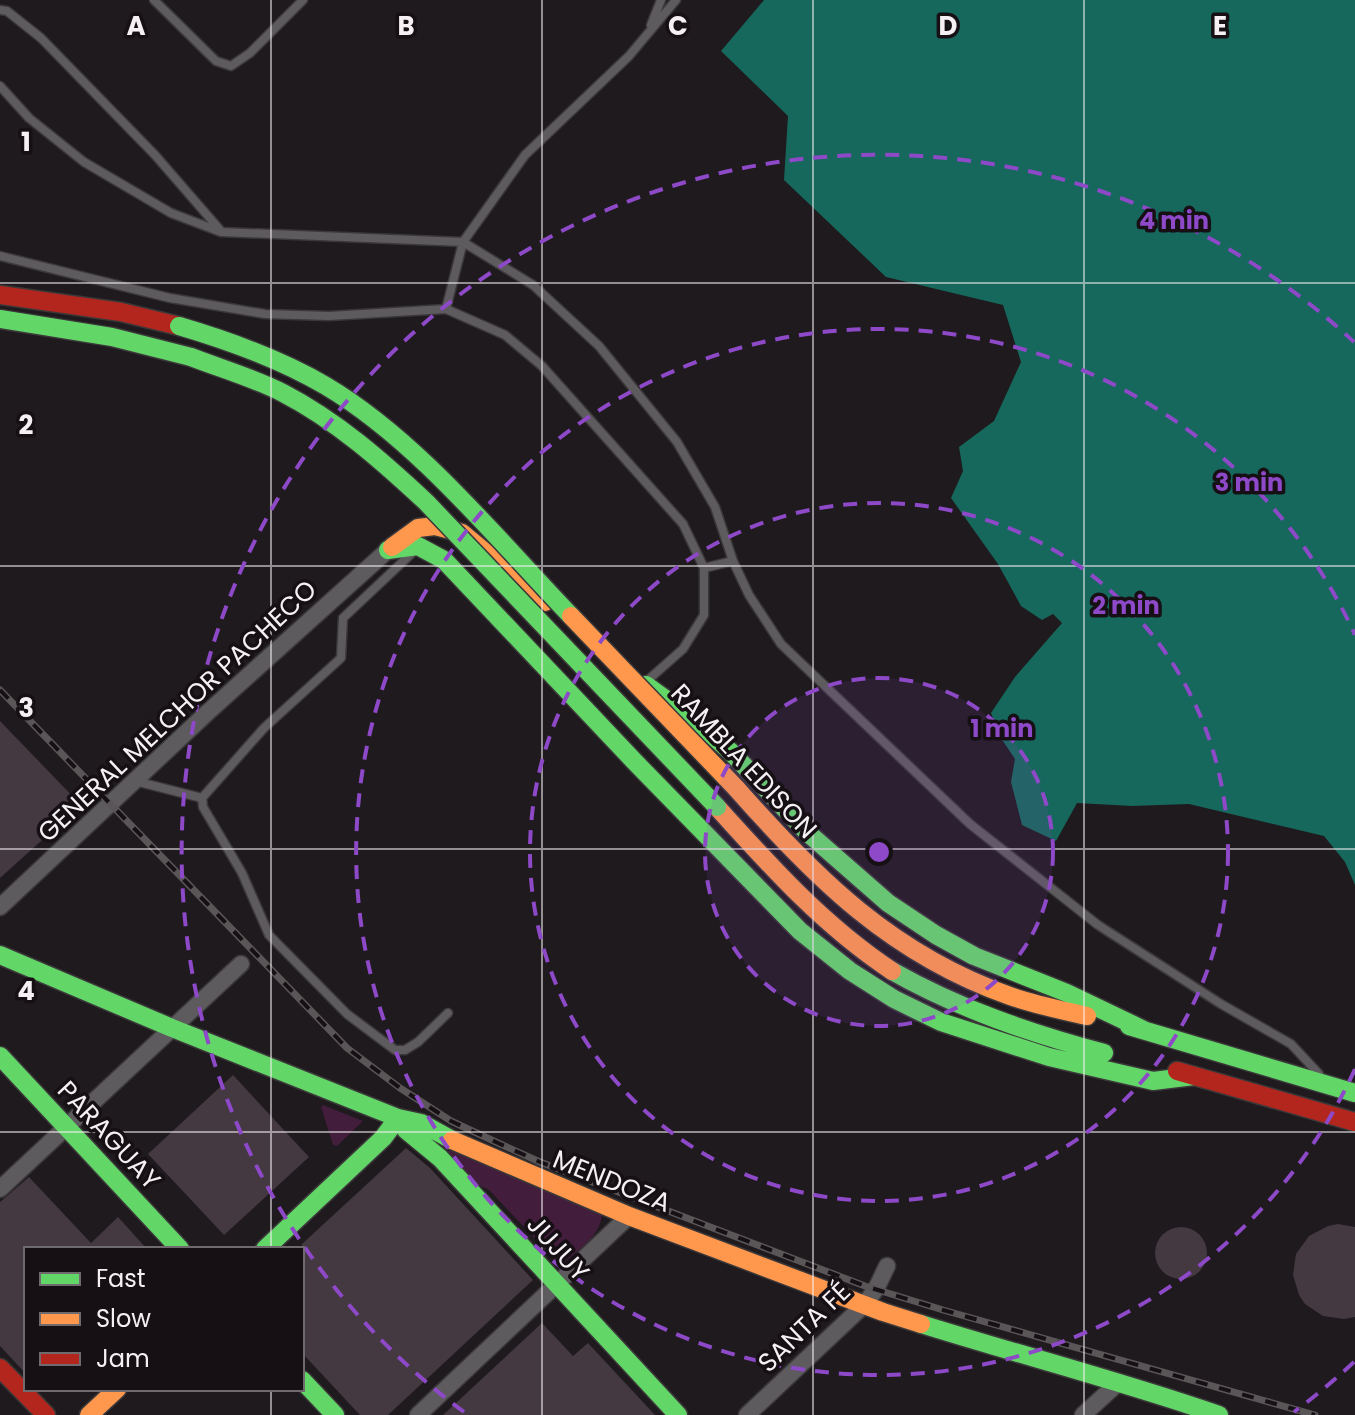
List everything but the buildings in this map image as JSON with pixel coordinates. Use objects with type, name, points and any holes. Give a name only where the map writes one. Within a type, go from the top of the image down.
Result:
[{"type":"main road","name":"RAMBLA EDISON","points":[[0,295],[121,312],[227,340],[302,372],[348,399],[444,483],[824,883],[909,947],[970,980],[1011,997],[1144,1030],[1355,1093]]},
{"type":"main road","name":"RAMBLA EDISON","points":[[0,319],[112,337],[191,357],[257,381],[333,423],[376,456],[426,502],[805,903],[838,932],[919,988],[1001,1022],[1355,1122]]},
{"type":"main road","points":[[388,550],[418,528],[435,526],[462,533],[644,683],[697,722],[731,752],[808,833],[888,903],[974,956],[1067,993],[1144,1030]]},
{"type":"main road","points":[[388,550],[410,544],[426,547],[444,560],[800,931],[850,971],[894,999],[941,1022],[1049,1057],[1153,1081],[1194,1076]]},
{"type":"main road","name":"MENDOZA","points":[[0,955],[172,1028],[398,1118],[421,1123],[488,1157],[629,1216],[864,1305],[1219,1415]]},
{"type":"main road","name":"PARAGUAY","points":[[0,1056],[178,1247]]},
{"type":"main road","points":[[267,1247],[383,1138],[398,1118]]},
{"type":"main road","name":"JUJUY","points":[[398,1118],[406,1130],[440,1158],[678,1415]]},
{"type":"main road","points":[[0,1368],[46,1415]]},
{"type":"main road","points":[[304,1382],[335,1415]]},
{"type":"main road","points":[[89,1415],[115,1391]]},
{"type":"street","name":"GENERAL MELCHOR PACHECO","points":[[0,907],[388,550]]},
{"type":"street","points":[[0,1189],[241,964]]},
{"type":"street","points":[[418,1415],[629,1216]]},
{"type":"street","name":"SANTA FÉ","points":[[747,1415],[864,1305],[887,1266]]},
{"type":"street","points":[[1083,1415],[1119,1382]]},
{"type":"lane","points":[[154,0],[216,61],[231,66],[250,53],[303,0]]},
{"type":"lane","points":[[629,56],[652,24],[661,0]]},
{"type":"lane","points":[[446,309],[463,242],[525,155],[629,56],[676,0]]},
{"type":"lane","points":[[0,10],[7,11],[41,38],[155,155],[221,232]]},
{"type":"lane","points":[[0,86],[29,118],[84,162],[171,213],[221,232],[463,242],[533,285],[599,346],[677,442],[715,507],[733,561],[749,595],[781,644],[970,824],[1098,925],[1221,1004],[1291,1044],[1328,1083]]},
{"type":"lane","points":[[0,256],[170,298],[265,314],[308,316],[446,309],[505,335],[542,366],[683,524],[704,568],[704,615],[683,649],[644,683]]},
{"type":"lane","points":[[420,546],[343,618],[341,658],[264,728],[202,798],[203,807],[242,873],[269,935],[347,1014],[395,1050],[405,1050],[418,1042],[448,1013]]},
{"type":"lane","points":[[704,568],[733,561]]},
{"type":"lane","points":[[135,781],[202,798]]},
{"type":"shaded area","points":[[764,0],[1355,0],[1355,885],[1345,862],[1324,836],[1189,804],[1132,806],[1077,803],[1056,841],[1022,825],[1011,782],[1015,759],[1001,738],[991,713],[1015,677],[1062,623],[1053,614],[1042,620],[1021,606],[998,564],[951,498],[963,471],[959,447],[994,421],[1021,362],[1003,305],[886,277],[784,180],[788,116],[721,51]]},
{"type":"shaded area","points":[[323,1105],[363,1121],[337,1146],[333,1145],[321,1107]]},
{"type":"shaded area","points":[[451,1150],[602,1215],[597,1230],[581,1248],[563,1263],[558,1263],[489,1190],[473,1182],[444,1152]]},
{"type":"railway","points":[[0,690],[347,1048],[451,1121],[540,1162],[865,1286],[1315,1415]]},
{"type":"traffic: fast","points":[[0,319],[112,337],[191,357]]},
{"type":"traffic: fast","points":[[179,326],[273,359],[309,376],[360,408],[455,492],[571,616]]},
{"type":"traffic: fast","points":[[191,357],[283,393],[322,416],[376,457],[426,502],[717,807]]},
{"type":"traffic: fast","points":[[388,550],[418,546],[444,560],[800,931],[850,971],[894,999],[941,1022],[1049,1057],[1153,1081],[1194,1076]]},
{"type":"traffic: fast","points":[[646,685],[697,722],[731,752],[808,833],[888,903],[974,956],[1067,993],[1144,1030]]},
{"type":"traffic: fast","points":[[0,955],[172,1028],[398,1118],[421,1123],[452,1140]]},
{"type":"traffic: fast","points":[[892,971],[995,1019],[1104,1053]]},
{"type":"traffic: fast","points":[[1129,1026],[1355,1093]]},
{"type":"traffic: fast","points":[[0,1056],[178,1247]]},
{"type":"traffic: fast","points":[[398,1118],[406,1130],[440,1158],[678,1415]]},
{"type":"traffic: fast","points":[[267,1247],[383,1138],[398,1118]]},
{"type":"traffic: fast","points":[[921,1324],[1219,1415]]},
{"type":"traffic: fast","points":[[304,1382],[335,1415]]},
{"type":"traffic: slow","points":[[392,547],[418,528],[435,526],[462,533],[545,602]]},
{"type":"traffic: slow","points":[[571,616],[736,788]]},
{"type":"traffic: slow","points":[[736,788],[827,883],[893,936],[968,979],[1019,999],[1087,1016]]},
{"type":"traffic: slow","points":[[717,807],[821,915],[892,971]]},
{"type":"traffic: slow","points":[[452,1140],[629,1216],[921,1324]]},
{"type":"traffic: slow","points":[[89,1415],[115,1391]]},
{"type":"traffic: jam","points":[[0,295],[121,312],[179,326]]},
{"type":"traffic: jam","points":[[1177,1071],[1355,1122]]},
{"type":"traffic: jam","points":[[0,1368],[46,1415]]}]
